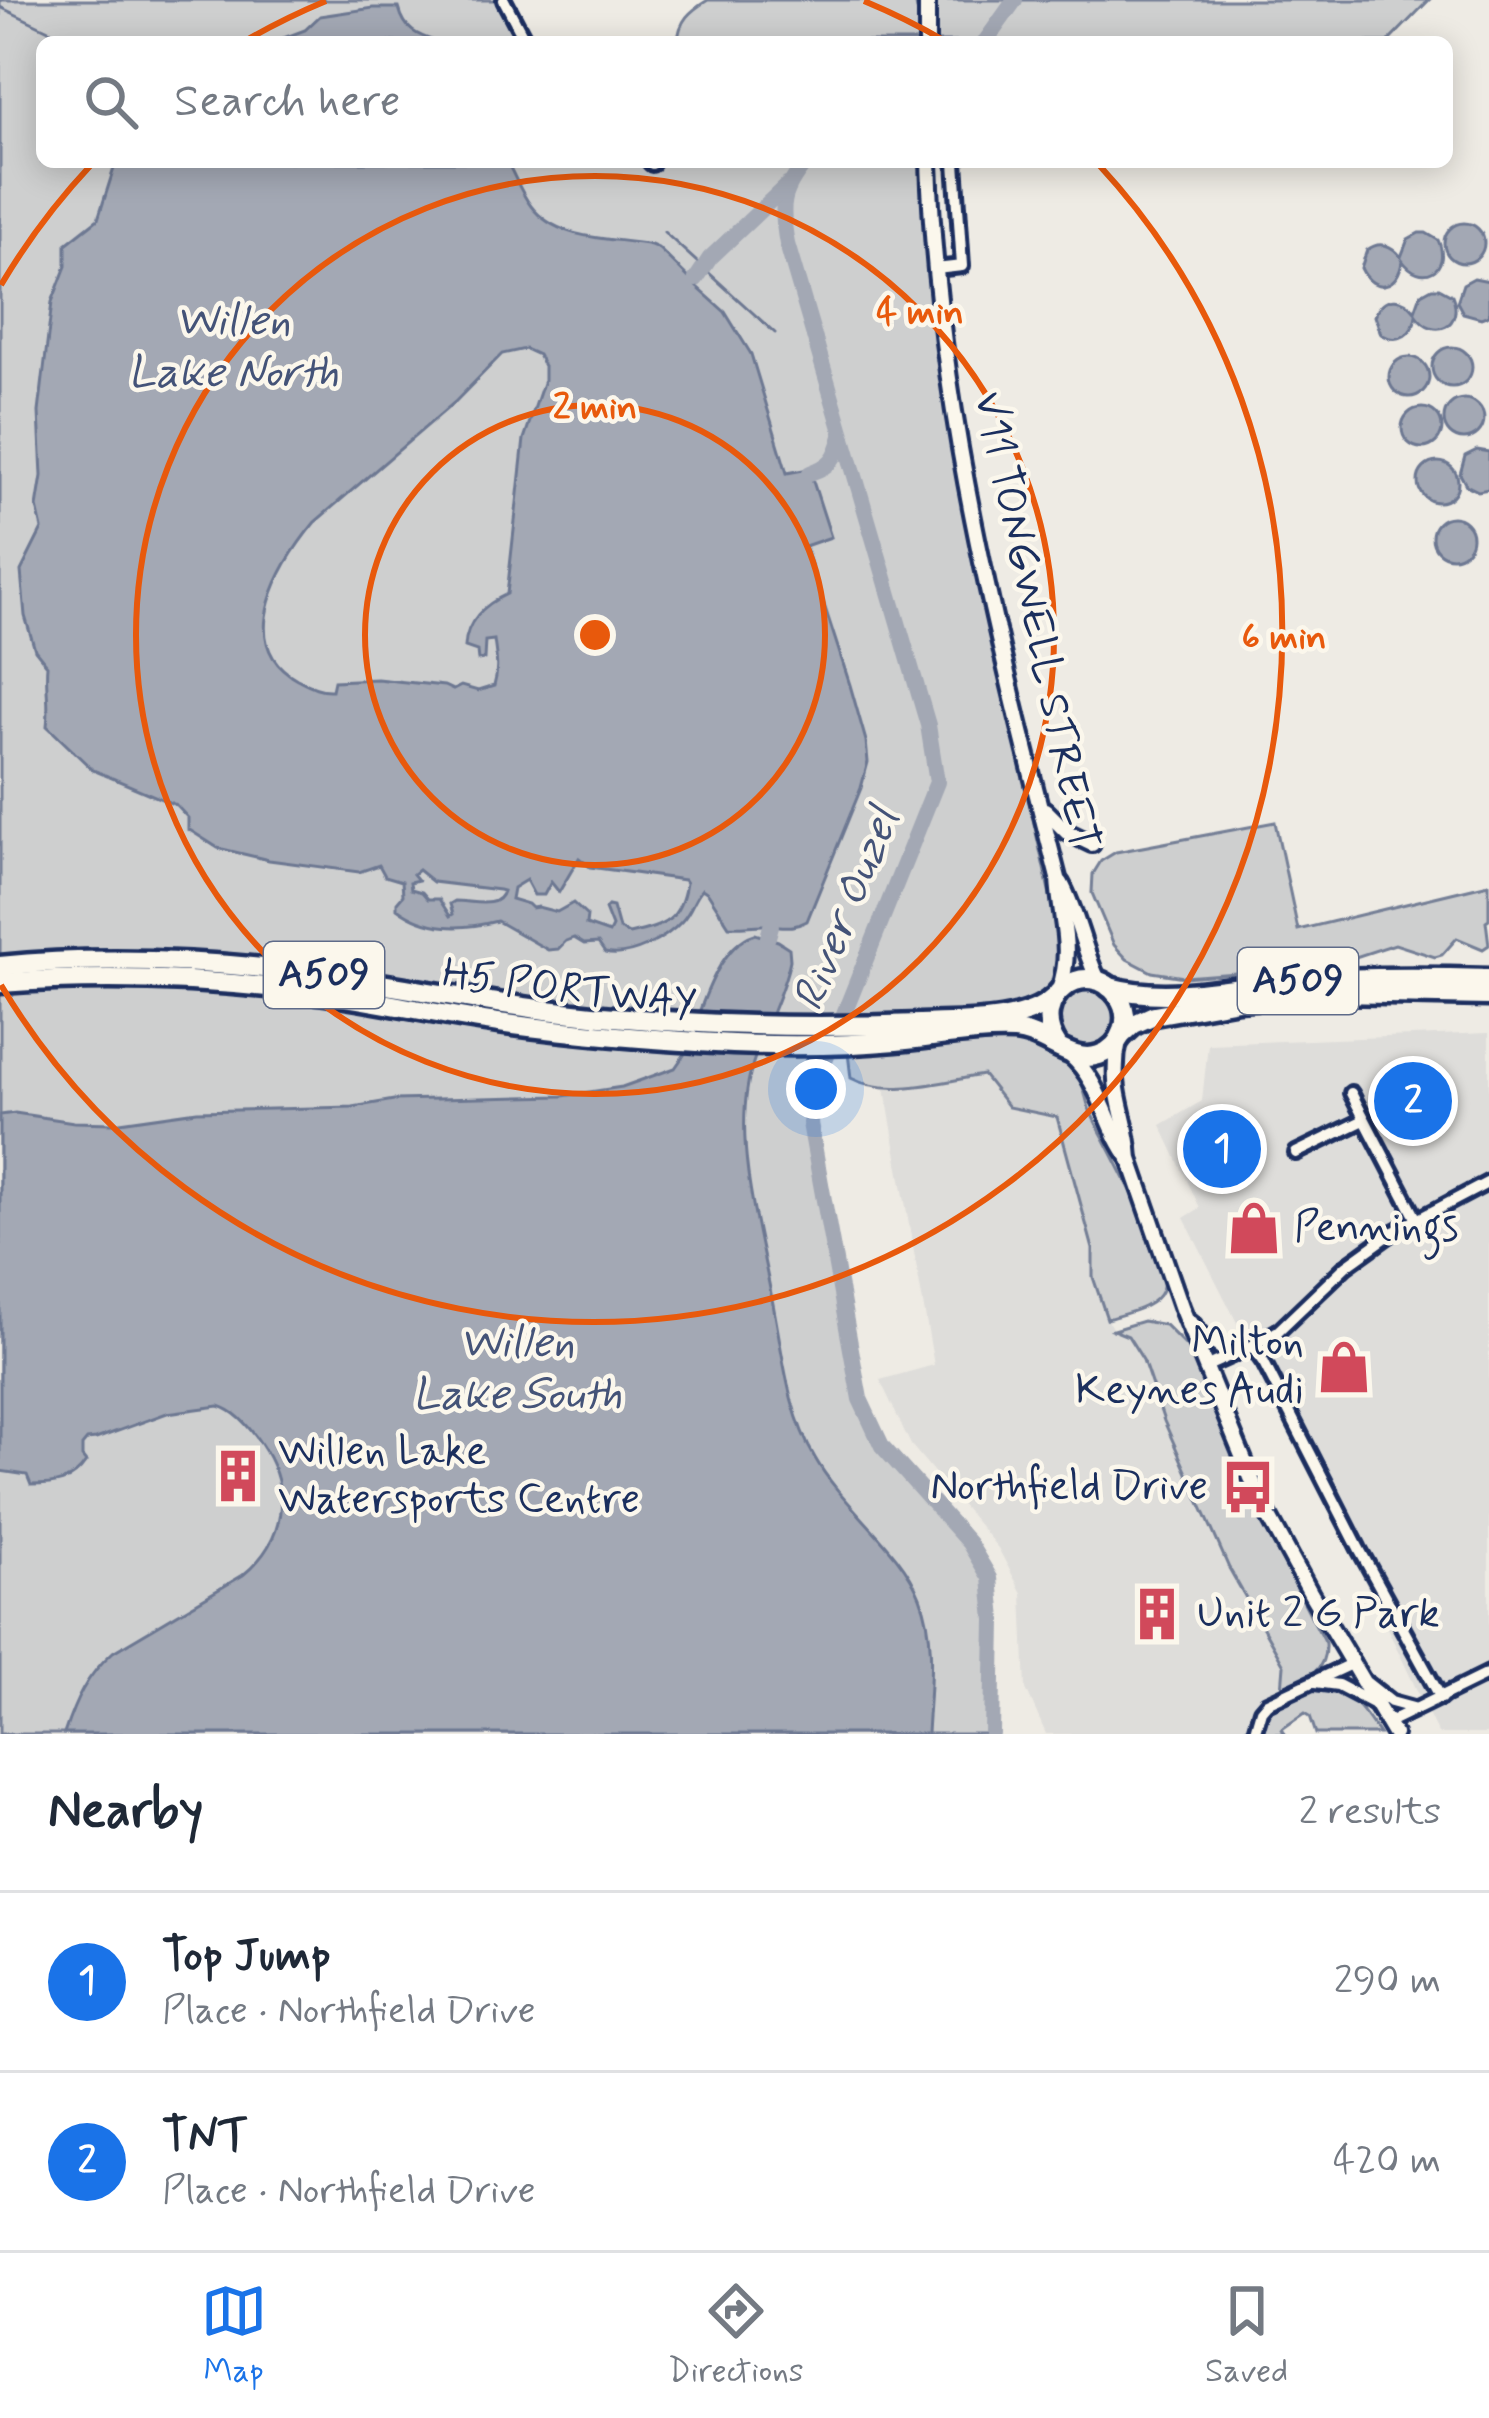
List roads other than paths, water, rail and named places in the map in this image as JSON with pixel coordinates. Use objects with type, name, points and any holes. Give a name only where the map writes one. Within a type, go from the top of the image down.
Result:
[{"type":"main road","name":"H5 PORTWAY","points":[[0,966],[109,961],[272,969],[746,1045],[1009,1024],[1056,994]]},
{"type":"main road","name":"A509","points":[[1056,994],[1078,980],[1155,996],[1365,977],[1489,980]]},
{"type":"main road","name":"H5 PORTWAY","points":[[0,983],[138,979],[267,987],[501,1024],[646,1029]]},
{"type":"main road","points":[[1104,984],[1116,993],[1124,1010],[1120,1038]]},
{"type":"main road","name":"A509","points":[[1062,1049],[1096,1057],[1113,1048],[1134,1024],[1154,1015],[1238,1000],[1354,993],[1489,996]]},
{"type":"main road","points":[[1056,994],[1047,1022],[1062,1049]]},
{"type":"main road","name":"H5 PORTWAY","points":[[1009,1024],[1062,1049]]},
{"type":"street","points":[[505,0],[523,36]]},
{"type":"street","points":[[927,0],[927,36]]},
{"type":"street","name":"V11 TONGWELL STREET","points":[[928,168],[950,391],[974,527],[1058,878],[1068,951],[1056,994]]},
{"type":"street","points":[[936,269],[962,266],[955,168]]},
{"type":"street","points":[[1042,806],[1066,832],[1092,844]]},
{"type":"street","name":"V11 TONGWELL STREET","points":[[1058,878],[1072,904],[1089,962],[1104,984]]},
{"type":"street","points":[[1120,1038],[1108,1096],[1117,1142],[1130,1159],[1182,1309],[1261,1502],[1311,1594],[1391,1728],[1417,1708],[1489,1673]]},
{"type":"street","points":[[1062,1049],[1108,1096]]},
{"type":"street","points":[[1351,1093],[1416,1218]]},
{"type":"street","points":[[1296,1153],[1364,1120]]},
{"type":"street","points":[[1205,1367],[1278,1331],[1357,1257],[1416,1218],[1489,1182]]},
{"type":"street","points":[[1182,1309],[1206,1339],[1230,1356]]},
{"type":"street","points":[[1252,1346],[1441,1698]]},
{"type":"street","points":[[1254,1734],[1263,1707],[1312,1682],[1357,1670]]},
{"type":"street","points":[[1357,1670],[1391,1702],[1417,1708]]},
{"type":"street","points":[[1312,1682],[1338,1685],[1378,1706]]},
{"type":"water","points":[[399,8],[405,22],[421,36],[289,36],[305,30],[320,16]]},
{"type":"water","name":"Willen Lake North","points":[[114,168],[510,168],[542,218],[586,236],[651,245],[691,280],[696,279],[696,286],[725,312],[751,354],[787,473],[809,469],[831,537],[805,546],[850,685],[868,762],[807,921],[791,926],[729,926],[702,889],[675,928],[647,946],[605,953],[598,943],[584,944],[574,938],[548,950],[497,921],[458,927],[409,916],[397,908],[402,881],[385,876],[379,865],[359,872],[218,848],[188,829],[188,818],[176,805],[93,770],[47,726],[47,665],[35,650],[25,616],[21,571],[42,529],[37,507],[42,476],[39,412],[52,302],[66,266],[66,244],[98,219]],"holes":[[[525,349],[538,355],[544,380],[524,439],[507,594],[478,614],[465,647],[477,651],[478,660],[484,659],[485,641],[494,640],[494,686],[453,690],[377,679],[334,681],[332,690],[327,690],[297,679],[278,664],[268,645],[269,602],[289,558],[315,522],[455,402],[502,354]],[[579,858],[590,867],[684,880],[680,906],[669,920],[629,934],[619,929],[613,907],[605,909],[612,927],[609,933],[586,925],[587,916],[573,903],[557,912],[511,899],[513,888],[526,880],[534,895],[544,895],[551,882],[559,892]],[[418,870],[433,882],[503,891],[490,903],[455,901],[450,904],[450,916],[439,899],[428,899],[411,889]]]},
{"type":"water","points":[[1464,223],[1478,229],[1484,243],[1478,257],[1464,263],[1450,257],[1444,243],[1450,229]]},
{"type":"water","points":[[1419,233],[1438,240],[1441,260],[1432,272],[1418,273],[1402,260],[1397,277],[1386,285],[1366,277],[1361,268],[1367,250],[1386,245],[1401,257],[1408,239]]},
{"type":"water","points":[[1474,278],[1489,281],[1489,315],[1481,318],[1463,313],[1457,302],[1463,284]]},
{"type":"water","points":[[1432,288],[1452,295],[1451,322],[1431,327],[1416,315],[1404,336],[1381,334],[1375,316],[1383,304],[1399,300],[1415,311],[1421,294]]},
{"type":"water","points":[[1452,347],[1466,353],[1472,367],[1466,381],[1452,387],[1438,381],[1432,367],[1438,353]]},
{"type":"water","points":[[1409,357],[1423,363],[1429,377],[1423,391],[1409,397],[1395,391],[1389,377],[1395,363]]},
{"type":"water","points":[[1464,399],[1478,405],[1484,419],[1478,433],[1464,439],[1450,433],[1444,419],[1450,405]]},
{"type":"water","points":[[1422,408],[1436,414],[1442,428],[1436,442],[1422,448],[1408,442],[1402,428],[1408,414]]},
{"type":"water","points":[[1477,450],[1489,452],[1489,489],[1478,491],[1466,485],[1460,474],[1465,456]]},
{"type":"water","points":[[1438,462],[1452,468],[1458,482],[1452,496],[1438,502],[1424,496],[1418,482],[1424,468]]},
{"type":"water","points":[[1452,517],[1466,523],[1472,537],[1466,551],[1452,557],[1438,551],[1432,537],[1438,523]]},
{"type":"water","name":"Willen Lake South","points":[[755,934],[789,948],[790,960],[755,1057],[745,1115],[751,1195],[787,1381],[798,1421],[826,1476],[899,1561],[920,1597],[930,1647],[927,1734],[64,1734],[82,1690],[113,1652],[243,1575],[257,1561],[276,1530],[280,1496],[261,1444],[238,1416],[219,1406],[167,1413],[87,1440],[82,1446],[86,1462],[62,1481],[31,1485],[27,1475],[0,1471],[0,1115],[113,1123],[197,1111],[563,1096],[622,1087],[675,1068],[719,968],[741,941]]},
{"type":"waterway","name":"River Ouzel","points":[[989,36],[1015,0]]},
{"type":"waterway","points":[[0,7],[61,36]]},
{"type":"waterway","name":"River Ouzel","points":[[802,168],[784,200],[787,244],[928,725],[937,782],[815,1086],[810,1123],[860,1399],[882,1446],[969,1543],[990,1578],[992,1734]]},
{"type":"waterway","points":[[696,279],[710,258],[787,185]]},
{"type":"waterway","points":[[664,232],[775,333]]},
{"type":"waterway","points":[[810,473],[832,460],[842,436]]},
{"type":"waterway","points":[[768,937],[771,926]]},
{"type":"place","name":"TNT","points":[[1413,1101]]},
{"type":"place","name":"Top Jump","points":[[1222,1149]]},
{"type":"place","name":"Pennings","points":[[1254,1228]]},
{"type":"place","name":"Milton Keynes Audi","points":[[1344,1367]]},
{"type":"place","name":"Willen Lake Watersports Centre","points":[[238,1476]]},
{"type":"place","name":"Northfield Drive","points":[[1248,1487]]},
{"type":"place","name":"Unit 2 G Park","points":[[1157,1614]]}]
